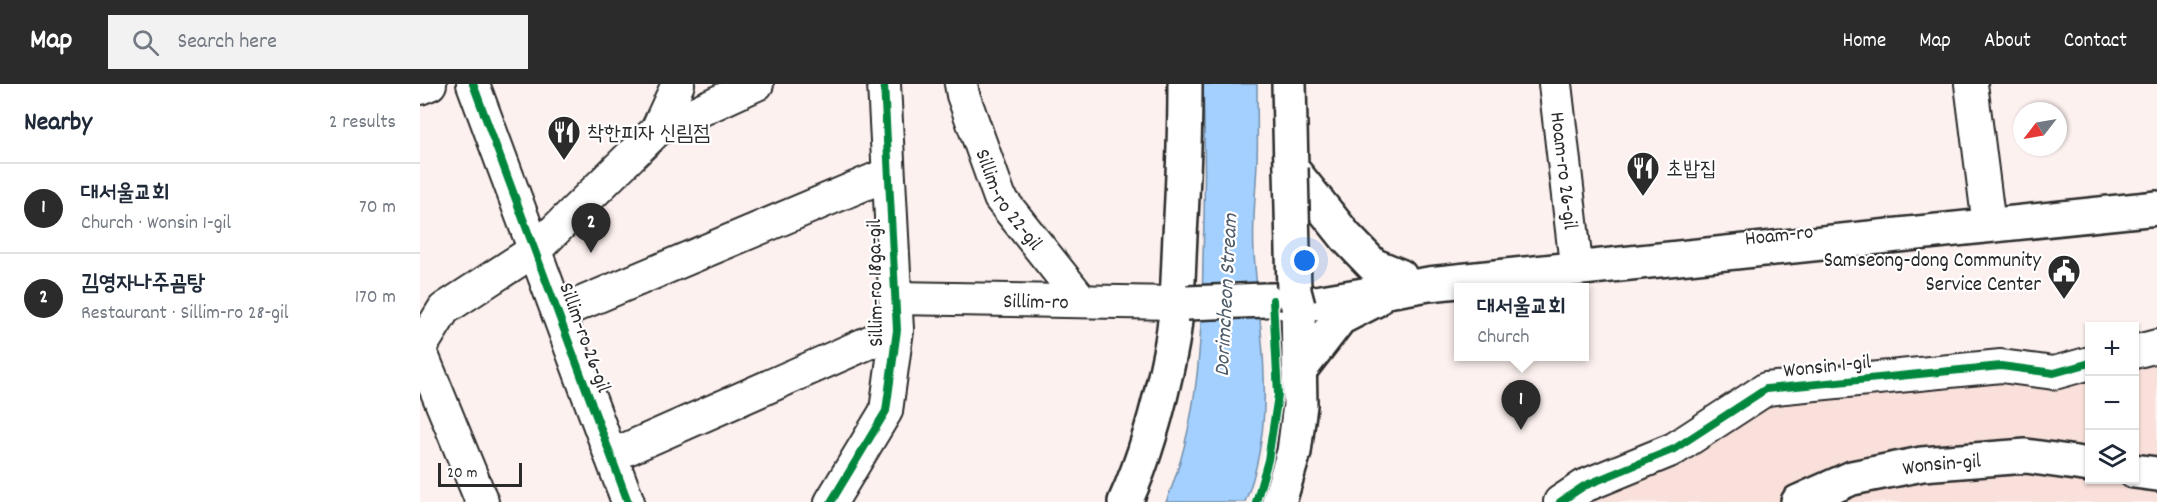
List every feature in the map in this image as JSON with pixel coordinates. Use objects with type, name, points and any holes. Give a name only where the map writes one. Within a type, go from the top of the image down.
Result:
[{"type":"main road","points":[[1125,502],[1158,406],[1182,303],[1185,84]]},
{"type":"main road","points":[[1279,502],[1294,452],[1300,405],[1299,371],[1284,299],[1291,168],[1289,84]]},
{"type":"main road","points":[[1291,168],[1324,213],[1373,265],[1400,282]]},
{"type":"main road","name":"Hoam-ro","points":[[1400,282],[1575,256],[1988,210],[2157,186]]},
{"type":"main road","points":[[1182,303],[1284,299],[1400,282],[2157,208]]},
{"type":"main road","points":[[1299,371],[1340,318],[1400,282]]},
{"type":"main road","name":"Wonsin-gil","points":[[1798,502],[1852,478],[1922,464],[2026,456],[2085,464]]},
{"type":"main road","points":[[2139,472],[2157,474]]},
{"type":"street","points":[[420,88],[430,84]]},
{"type":"street","name":"Sillim-ro 26-gil","points":[[473,84],[628,502]]},
{"type":"street","points":[[657,130],[678,84]]},
{"type":"street","points":[[482,502],[420,349],[444,309],[535,250],[657,130],[757,84]]},
{"type":"street","name":"Sillim-ro 18ga-gil","points":[[831,502],[886,411],[897,330],[884,84]]},
{"type":"street","name":"Sillim-ro 22-gil","points":[[962,84],[963,95],[1000,198],[1082,301]]},
{"type":"street","name":"Hoam-ro 26-gil","points":[[1555,84],[1575,256]]},
{"type":"street","points":[[1971,84],[1988,210]]},
{"type":"street","name":"Sillim-ro 26-gil","points":[[558,313],[888,174]]},
{"type":"street","name":"Sillim-ro","points":[[895,298],[1182,303]]},
{"type":"street","points":[[611,456],[897,330]]},
{"type":"street","points":[[2139,351],[2157,346]]},
{"type":"street","name":"Wonsin 1-gil","points":[[1560,502],[1584,486],[1674,449],[1766,389],[2001,366],[2054,372],[2085,364]]},
{"type":"shaded area","points":[[2157,357],[2157,502],[1562,502],[1766,389],[2085,363],[2085,484],[2139,484],[2139,359]]},
{"type":"water","name":"Dorimcheon Stream","points":[[1203,84],[1257,84],[1254,242],[1264,409],[1255,471],[1245,502],[1166,502],[1177,473],[1192,413],[1199,351],[1204,214]]},
{"type":"cycle path","points":[[473,84],[628,502]]},
{"type":"cycle path","points":[[831,502],[886,411],[897,330],[884,84]]},
{"type":"cycle path","points":[[1256,502],[1268,460],[1278,395],[1273,300]]},
{"type":"cycle path","points":[[1560,502],[1584,486],[1674,449],[1766,389],[2001,366],[2054,373],[2085,364]]},
{"type":"place","name":"착한피자 신림점","points":[[564,161]]},
{"type":"place","name":"초밥집","points":[[1643,197]]},
{"type":"place","name":"김영자나주곰탕","points":[[591,253]]},
{"type":"place","name":"Samseong-dong Community Service Center","points":[[2064,300]]},
{"type":"place","name":"대서울교회","points":[[1521,430]]}]
